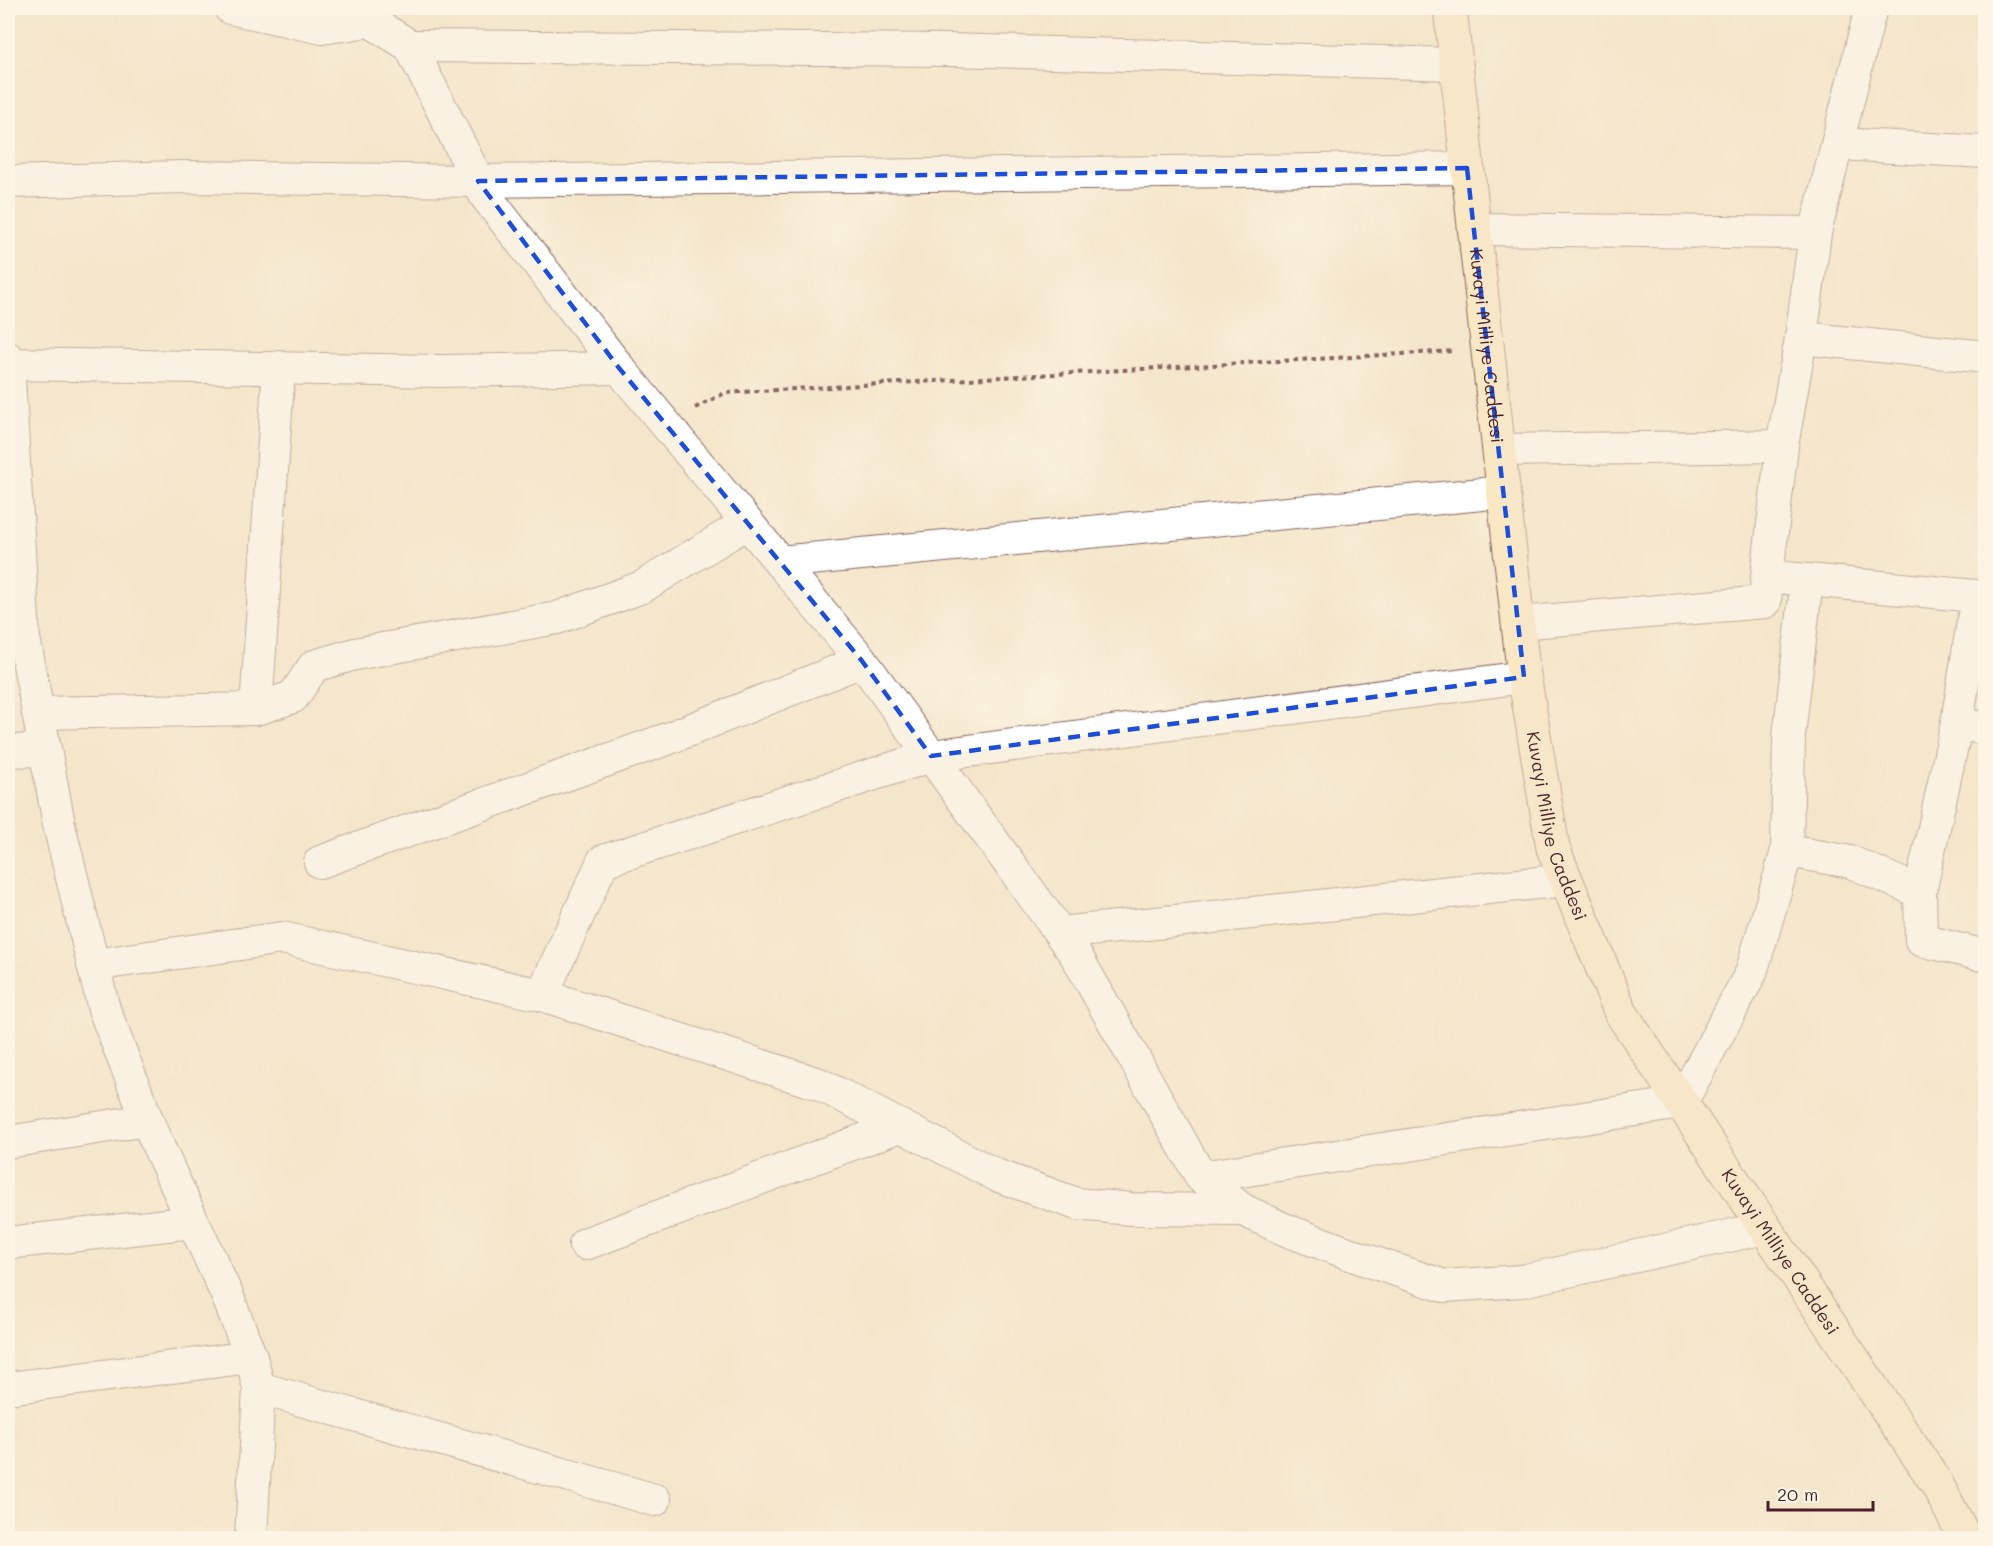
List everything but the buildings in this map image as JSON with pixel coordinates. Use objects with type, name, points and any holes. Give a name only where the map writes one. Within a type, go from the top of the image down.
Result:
[{"type":"street","points":[[230,8],[322,28],[368,14],[410,46],[485,195],[618,368],[862,661],[1077,957],[1202,1177],[1244,1210],[1286,1230],[1444,1286],[1522,1281],[1765,1228]]},
{"type":"street","name":"Kuvayi Milliye Caddesi","points":[[1450,8],[1524,677],[1553,848],[1621,1013],[1937,1484],[1965,1539]]},
{"type":"street","points":[[1518,624],[1765,602],[1782,447],[1801,338],[1815,233],[1871,8]]},
{"type":"street","points":[[410,46],[948,50],[1455,64]]},
{"type":"street","points":[[1838,144],[1986,152]]},
{"type":"street","points":[[8,182],[182,177],[478,181],[1467,168]]},
{"type":"street","points":[[1474,229],[1815,233]]},
{"type":"street","points":[[1801,338],[1986,357]]},
{"type":"street","points":[[8,358],[15,597],[60,830],[104,1009],[147,1120],[227,1295],[251,1357],[259,1388],[250,1539]]},
{"type":"street","points":[[8,364],[441,371],[618,368]]},
{"type":"street","points":[[256,708],[279,367]]},
{"type":"street","points":[[1499,450],[1782,447]]},
{"type":"street","points":[[779,562],[1503,492]]},
{"type":"street","points":[[38,713],[256,708],[293,697],[314,666],[356,654],[557,618],[642,587],[747,523]]},
{"type":"street","points":[[1767,576],[1981,597],[1971,726],[1920,892],[1921,940],[1986,956]]},
{"type":"street","points":[[1202,1177],[1681,1103],[1751,973],[1787,850],[1788,736],[1807,580]]},
{"type":"street","points":[[320,862],[667,739],[862,661]]},
{"type":"street","points":[[542,995],[603,861],[931,756],[1524,677]]},
{"type":"street","points":[[8,751],[45,750]]},
{"type":"street","points":[[1787,850],[1851,862],[1920,892]]},
{"type":"street","points":[[1060,933],[1566,880]]},
{"type":"street","points":[[93,965],[282,938],[542,995],[819,1084],[996,1175],[1077,1204],[1131,1209],[1244,1210]]},
{"type":"street","points":[[8,1142],[147,1120]]},
{"type":"street","points":[[585,1244],[900,1126]]},
{"type":"street","points":[[8,1243],[193,1222]]},
{"type":"street","points":[[8,1388],[251,1357]]},
{"type":"street","points":[[259,1388],[655,1500]]},
{"type":"path","points":[[664,423],[725,393],[1488,350]]},
{"type":"highlighted area","points":[[1467,168],[1524,677],[931,756],[862,661],[619,368],[478,181]]}]
